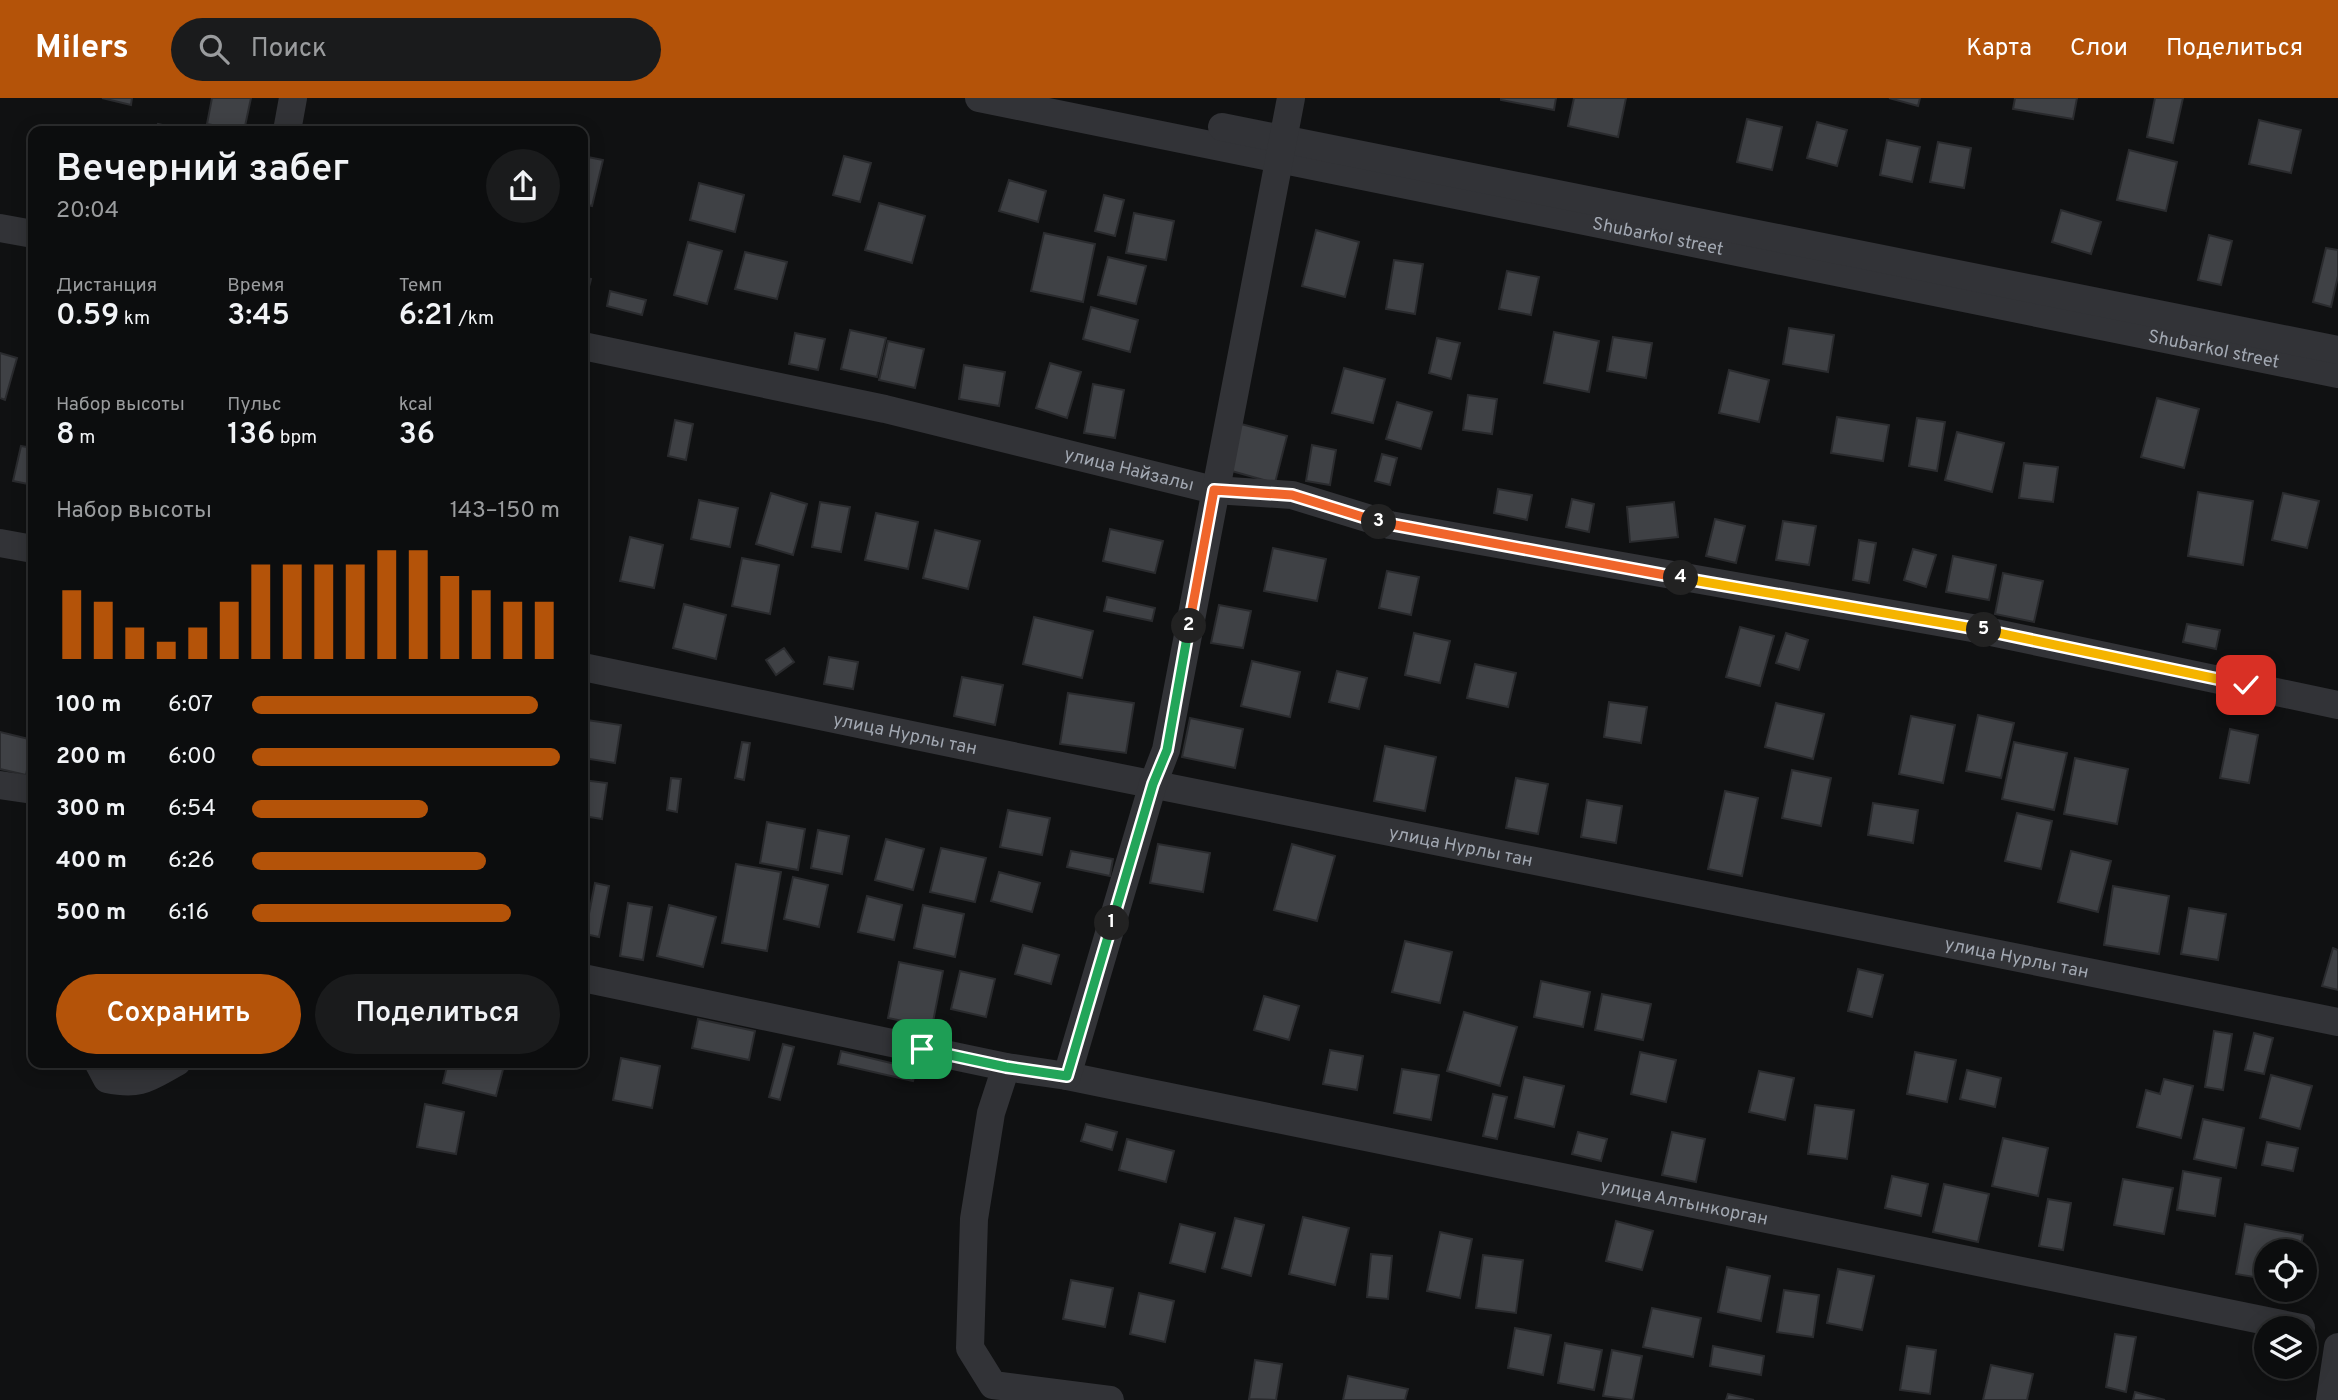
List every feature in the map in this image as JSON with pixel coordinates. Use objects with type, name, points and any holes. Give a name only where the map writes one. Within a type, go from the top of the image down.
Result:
[{"type":"street","points":[[288,126],[293,98]]},
{"type":"street","name":"Shubarkol street","points":[[979,98],[1282,148],[2338,350]]},
{"type":"street","name":"Shubarkol street","points":[[1077,98],[1282,148],[2338,374]]},
{"type":"street","points":[[1067,1076],[1153,784],[1167,750],[1214,490],[1291,98]]},
{"type":"street","points":[[0,228],[28,233]]},
{"type":"street","name":"улица Найзалы","points":[[588,346],[885,409],[1214,490],[1292,495],[1390,525],[1972,628],[2338,705]]},
{"type":"street","points":[[0,543],[28,548]]},
{"type":"street","name":"улица Нурлы тан","points":[[588,668],[2338,1022]]},
{"type":"street","points":[[0,785],[28,789]]},
{"type":"street","name":"улица Алтынкорган","points":[[588,979],[1006,1067],[1067,1076],[2254,1319]]},
{"type":"street","points":[[1006,1067],[991,1114],[974,1219],[970,1348],[993,1385],[1110,1400]]},
{"type":"street","points":[[101,1068],[107,1079],[128,1083],[143,1081],[166,1068]]},
{"type":"street","name":"улица Алтынкорган","points":[[2317,1332],[2338,1336]]},
{"type":"street","points":[[2330,1400],[2338,1347]]},
{"type":"building","points":[[102,98],[132,98],[131,105]]},
{"type":"building","points":[[212,98],[251,98],[245,126],[207,124]]},
{"type":"building","points":[[1501,98],[1556,98],[1554,110]]},
{"type":"building","points":[[1574,98],[1626,98],[1618,137],[1568,126]]},
{"type":"building","points":[[1889,98],[1920,98],[1918,106]]},
{"type":"building","points":[[2015,98],[2077,98],[2073,119],[2013,109]]},
{"type":"building","points":[[2155,98],[2183,98],[2173,143],[2147,137]]},
{"type":"building","points":[[1747,119],[1782,127],[1772,170],[1737,162]]},
{"type":"building","points":[[2259,120],[2301,130],[2291,173],[2249,164]]},
{"type":"building","points":[[1817,122],[1847,130],[1837,166],[1807,158]]},
{"type":"building","points":[[1887,140],[1920,147],[1912,182],[1880,175]]},
{"type":"building","points":[[1938,142],[1971,148],[1964,188],[1930,182]]},
{"type":"building","points":[[2129,150],[2177,162],[2166,211],[2117,200]]},
{"type":"building","points":[[844,156],[871,163],[860,202],[833,195]]},
{"type":"building","points":[[588,157],[603,160],[592,206],[588,205]]},
{"type":"building","points":[[1009,180],[1046,191],[1038,222],[999,211]]},
{"type":"building","points":[[699,183],[744,195],[735,232],[690,220]]},
{"type":"building","points":[[1104,195],[1124,200],[1115,236],[1095,231]]},
{"type":"building","points":[[879,203],[925,216],[912,263],[865,250]]},
{"type":"building","points":[[2061,210],[2101,222],[2091,254],[2052,242]]},
{"type":"building","points":[[1134,213],[1174,221],[1166,260],[1126,253]]},
{"type":"building","points":[[1316,230],[1359,242],[1345,297],[1302,286]]},
{"type":"building","points":[[1044,233],[1095,244],[1083,302],[1031,291]]},
{"type":"building","points":[[2209,235],[2232,241],[2221,285],[2198,280]]},
{"type":"building","points":[[688,242],[722,251],[707,304],[674,295]]},
{"type":"building","points":[[2326,248],[2338,250],[2338,276],[2331,307],[2313,302]]},
{"type":"building","points":[[745,252],[787,262],[777,299],[735,289]]},
{"type":"building","points":[[1108,257],[1146,266],[1136,304],[1098,295]]},
{"type":"building","points":[[1394,260],[1423,264],[1415,314],[1386,309]]},
{"type":"building","points":[[1507,271],[1539,277],[1531,315],[1499,309]]},
{"type":"building","points":[[610,291],[646,300],[642,315],[607,306]]},
{"type":"building","points":[[1091,307],[1138,320],[1130,352],[1083,339]]},
{"type":"building","points":[[1789,328],[1834,335],[1828,372],[1783,364]]},
{"type":"building","points":[[850,330],[886,338],[877,377],[841,369]]},
{"type":"building","points":[[1554,332],[1599,341],[1589,392],[1544,383]]},
{"type":"building","points":[[795,333],[825,339],[818,370],[789,364]]},
{"type":"building","points":[[1613,337],[1652,343],[1646,378],[1607,371]]},
{"type":"building","points":[[1437,338],[1460,343],[1451,379],[1429,373]]},
{"type":"building","points":[[888,341],[924,349],[915,388],[879,380]]},
{"type":"building","points":[[0,353],[17,358],[5,400],[0,398]]},
{"type":"building","points":[[1050,363],[1081,372],[1067,418],[1036,408]]},
{"type":"building","points":[[964,365],[1005,372],[999,406],[959,399]]},
{"type":"building","points":[[1344,368],[1385,379],[1373,423],[1332,413]]},
{"type":"building","points":[[1729,370],[1769,380],[1759,422],[1719,413]]},
{"type":"building","points":[[1093,384],[1124,390],[1115,438],[1084,433]]},
{"type":"building","points":[[1468,395],[1497,399],[1492,434],[1463,430]]},
{"type":"building","points":[[2157,398],[2199,409],[2184,468],[2141,457]]},
{"type":"building","points":[[1397,402],[1432,412],[1421,449],[1386,439]]},
{"type":"building","points":[[1837,417],[1889,425],[1883,461],[1831,453]]},
{"type":"building","points":[[1917,418],[1945,422],[1937,471],[1909,466]]},
{"type":"building","points":[[675,420],[693,424],[686,460],[668,456]]},
{"type":"building","points":[[1241,424],[1287,436],[1275,483],[1228,470]]},
{"type":"building","points":[[1957,432],[2004,443],[1992,492],[1945,480]]},
{"type":"building","points":[[1312,445],[1336,450],[1330,485],[1306,481]]},
{"type":"building","points":[[21,446],[28,447],[28,484],[13,481]]},
{"type":"building","points":[[1382,454],[1397,458],[1390,485],[1375,481]]},
{"type":"building","points":[[2024,463],[2058,467],[2053,502],[2019,498]]},
{"type":"building","points":[[1498,489],[1532,495],[1527,520],[1494,513]]},
{"type":"building","points":[[2198,492],[2253,501],[2243,565],[2188,556]]},
{"type":"building","points":[[771,493],[807,504],[793,555],[756,544]]},
{"type":"building","points":[[2283,493],[2319,501],[2307,548],[2272,540]]},
{"type":"building","points":[[1572,499],[1594,504],[1589,532],[1566,527]]},
{"type":"building","points":[[699,500],[738,508],[730,547],[691,539]]},
{"type":"building","points":[[820,502],[850,507],[841,552],[812,547]]},
{"type":"building","points":[[1674,502],[1678,537],[1630,542],[1627,507]]},
{"type":"building","points":[[876,513],[918,522],[908,569],[865,560]]},
{"type":"building","points":[[1715,519],[1745,526],[1736,563],[1706,556]]},
{"type":"building","points":[[1783,521],[1816,526],[1809,565],[1776,560]]},
{"type":"building","points":[[1110,529],[1163,541],[1155,573],[1103,561]]},
{"type":"building","points":[[935,530],[980,541],[968,589],[923,578]]},
{"type":"building","points":[[630,537],[663,545],[654,588],[620,581]]},
{"type":"building","points":[[1859,540],[1876,543],[1869,583],[1853,580]]},
{"type":"building","points":[[1273,548],[1326,559],[1317,601],[1264,591]]},
{"type":"building","points":[[1913,549],[1936,555],[1926,587],[1904,580]]},
{"type":"building","points":[[1953,556],[1996,565],[1989,600],[1946,592]]},
{"type":"building","points":[[742,558],[779,565],[770,614],[732,606]]},
{"type":"building","points":[[1387,571],[1419,577],[1411,615],[1379,608]]},
{"type":"building","points":[[2003,573],[2043,581],[2034,622],[1995,614]]},
{"type":"building","points":[[1107,597],[1155,608],[1152,621],[1104,611]]},
{"type":"building","points":[[684,604],[726,615],[716,659],[673,648]]},
{"type":"building","points":[[1219,605],[1251,611],[1243,648],[1211,643]]},
{"type":"building","points":[[1034,617],[1093,631],[1082,678],[1023,664]]},
{"type":"building","points":[[2187,624],[2220,630],[2216,649],[2183,642]]},
{"type":"building","points":[[1740,627],[1774,636],[1760,686],[1726,677]]},
{"type":"building","points":[[1414,633],[1450,641],[1440,683],[1405,675]]},
{"type":"building","points":[[1786,633],[1808,640],[1799,670],[1776,663]]},
{"type":"building","points":[[784,648],[794,662],[776,675],[766,660]]},
{"type":"building","points":[[829,657],[858,662],[853,689],[824,684]]},
{"type":"building","points":[[1252,661],[1300,672],[1290,717],[1241,706]]},
{"type":"building","points":[[1475,664],[1516,673],[1508,707],[1467,698]]},
{"type":"building","points":[[1337,671],[1367,678],[1359,709],[1329,702]]},
{"type":"building","points":[[962,677],[1003,685],[995,725],[954,716]]},
{"type":"building","points":[[1068,693],[1134,703],[1126,753],[1060,744]]},
{"type":"building","points":[[1609,702],[1647,707],[1641,743],[1604,737]]},
{"type":"building","points":[[1776,703],[1824,714],[1813,759],[1765,747]]},
{"type":"building","points":[[1978,715],[2014,723],[2001,778],[1966,771]]},
{"type":"building","points":[[1911,716],[1955,725],[1943,783],[1899,774]]},
{"type":"building","points":[[1190,718],[1243,729],[1235,768],[1182,757]]},
{"type":"building","points":[[588,720],[621,725],[615,763],[588,759]]},
{"type":"building","points":[[2230,729],[2258,735],[2249,783],[2220,778]]},
{"type":"building","points":[[0,732],[28,739],[26,775],[0,769]]},
{"type":"building","points":[[742,742],[750,743],[744,780],[735,778]]},
{"type":"building","points":[[2014,742],[2067,753],[2054,810],[2002,799]]},
{"type":"building","points":[[1385,746],[1436,757],[1425,811],[1374,801]]},
{"type":"building","points":[[2075,758],[2128,769],[2117,824],[2064,814]]},
{"type":"building","points":[[1792,770],[1831,778],[1821,826],[1782,818]]},
{"type":"building","points":[[671,778],[681,779],[677,812],[667,810]]},
{"type":"building","points":[[1516,778],[1548,784],[1538,834],[1506,828]]},
{"type":"building","points":[[588,781],[607,783],[602,819],[588,817]]},
{"type":"building","points":[[1725,791],[1758,798],[1742,876],[1708,869]]},
{"type":"building","points":[[1587,800],[1622,806],[1616,843],[1581,837]]},
{"type":"building","points":[[1873,803],[1918,810],[1913,843],[1868,835]]},
{"type":"building","points":[[1008,810],[1050,818],[1042,855],[1000,847]]},
{"type":"building","points":[[2017,813],[2052,821],[2041,869],[2005,861]]},
{"type":"building","points":[[767,822],[805,829],[798,870],[760,863]]},
{"type":"building","points":[[818,830],[849,836],[842,874],[811,868]]},
{"type":"building","points":[[886,839],[924,849],[913,890],[875,880]]},
{"type":"building","points":[[1158,844],[1210,853],[1203,892],[1150,883]]},
{"type":"building","points":[[1292,844],[1335,856],[1317,921],[1274,910]]},
{"type":"building","points":[[941,848],[986,858],[975,902],[930,892]]},
{"type":"building","points":[[1071,851],[1113,859],[1110,876],[1067,867]]},
{"type":"building","points":[[2071,851],[2111,861],[2098,912],[2058,902]]},
{"type":"building","points":[[736,864],[781,872],[767,951],[722,943]]},
{"type":"building","points":[[999,872],[1040,883],[1032,912],[991,901]]},
{"type":"building","points":[[793,877],[828,885],[819,927],[784,919]]},
{"type":"building","points":[[595,883],[609,886],[599,937],[588,935],[588,919]]},
{"type":"building","points":[[2113,886],[2169,896],[2159,954],[2104,945]]},
{"type":"building","points":[[867,896],[902,905],[894,940],[858,932]]},
{"type":"building","points":[[628,903],[652,907],[643,960],[620,956]]},
{"type":"building","points":[[669,905],[716,917],[703,967],[657,956]]},
{"type":"building","points":[[923,905],[964,914],[955,957],[914,948]]},
{"type":"building","points":[[2189,908],[2226,914],[2218,960],[2181,954]]},
{"type":"building","points":[[1405,941],[1452,952],[1440,1003],[1392,992]]},
{"type":"building","points":[[1023,945],[1059,955],[1051,984],[1015,974]]},
{"type":"building","points":[[2333,948],[2338,950],[2338,990],[2322,986]]},
{"type":"building","points":[[899,962],[943,971],[932,1027],[888,1018]]},
{"type":"building","points":[[1858,969],[1883,975],[1872,1017],[1848,1011]]},
{"type":"building","points":[[960,971],[995,979],[986,1017],[951,1009]]},
{"type":"building","points":[[1541,981],[1590,992],[1583,1027],[1534,1017]]},
{"type":"building","points":[[1602,994],[1651,1004],[1643,1040],[1595,1030]]},
{"type":"building","points":[[1264,996],[1299,1006],[1289,1040],[1254,1030]]},
{"type":"building","points":[[1464,1012],[1517,1027],[1500,1086],[1447,1071]]},
{"type":"building","points":[[698,1019],[755,1031],[749,1060],[692,1048]]},
{"type":"building","points":[[2214,1031],[2232,1034],[2223,1090],[2205,1087]]},
{"type":"building","points":[[2254,1033],[2273,1038],[2264,1074],[2245,1070]]},
{"type":"building","points":[[783,1044],[794,1047],[780,1100],[769,1097]]},
{"type":"building","points":[[1330,1050],[1363,1056],[1357,1090],[1323,1084]]},
{"type":"building","points":[[841,1051],[916,1069],[913,1081],[838,1064]]},
{"type":"building","points":[[1640,1052],[1676,1060],[1666,1102],[1631,1094]]},
{"type":"building","points":[[1915,1052],[1956,1060],[1947,1102],[1907,1094]]},
{"type":"building","points":[[621,1058],[660,1066],[652,1108],[613,1100]]},
{"type":"building","points":[[447,1068],[503,1068],[496,1096],[443,1083]]},
{"type":"building","points":[[1402,1069],[1439,1075],[1431,1120],[1394,1113]]},
{"type":"building","points":[[1967,1070],[2001,1078],[1995,1107],[1960,1099]]},
{"type":"building","points":[[1759,1071],[1794,1078],[1785,1120],[1749,1112]]},
{"type":"building","points":[[2271,1075],[2312,1086],[2300,1129],[2260,1118]]},
{"type":"building","points":[[1524,1077],[1564,1086],[1554,1127],[1515,1118]]},
{"type":"building","points":[[2164,1079],[2193,1086],[2181,1138],[2137,1127],[2146,1090],[2160,1094]]},
{"type":"building","points":[[1493,1094],[1507,1097],[1497,1139],[1483,1136]]},
{"type":"building","points":[[425,1104],[464,1112],[456,1154],[417,1147]]},
{"type":"building","points":[[1815,1105],[1854,1110],[1847,1159],[1808,1154]]},
{"type":"building","points":[[2203,1119],[2244,1128],[2236,1168],[2194,1159]]},
{"type":"building","points":[[1086,1124],[1117,1132],[1112,1150],[1081,1141]]},
{"type":"building","points":[[1578,1132],[1607,1139],[1601,1161],[1572,1154]]},
{"type":"building","points":[[1672,1132],[1705,1139],[1696,1182],[1662,1175]]},
{"type":"building","points":[[2003,1138],[2048,1148],[2038,1196],[1992,1186]]},
{"type":"building","points":[[1127,1139],[1174,1151],[1166,1182],[1119,1170]]},
{"type":"building","points":[[2267,1142],[2298,1148],[2293,1171],[2262,1165]]},
{"type":"building","points":[[2183,1171],[2221,1178],[2215,1216],[2177,1210]]},
{"type":"building","points":[[1892,1176],[1928,1184],[1921,1216],[1885,1208]]},
{"type":"building","points":[[2123,1179],[2173,1188],[2164,1234],[2114,1225]]},
{"type":"building","points":[[1944,1184],[1989,1194],[1978,1242],[1933,1232]]},
{"type":"building","points":[[2048,1199],[2071,1203],[2063,1250],[2039,1246]]},
{"type":"building","points":[[1303,1217],[1349,1228],[1335,1285],[1289,1274]]},
{"type":"building","points":[[1235,1218],[1264,1225],[1251,1276],[1222,1268]]},
{"type":"building","points":[[1616,1221],[1653,1231],[1642,1270],[1606,1261]]},
{"type":"building","points":[[1180,1224],[1215,1233],[1205,1272],[1170,1263]]},
{"type":"building","points":[[2245,1224],[2303,1235],[2302,1239],[2254,1239],[2254,1277],[2236,1274]]},
{"type":"building","points":[[1440,1232],[1472,1239],[1460,1298],[1427,1291]]},
{"type":"building","points":[[1371,1254],[1392,1256],[1388,1299],[1367,1297]]},
{"type":"building","points":[[1483,1255],[1523,1260],[1516,1313],[1476,1308]]},
{"type":"building","points":[[1727,1267],[1770,1276],[1761,1321],[1718,1312]]},
{"type":"building","points":[[1838,1269],[1874,1276],[1862,1330],[1827,1323]]},
{"type":"building","points":[[1071,1280],[1113,1288],[1105,1327],[1063,1319]]},
{"type":"building","points":[[1784,1290],[1819,1295],[1813,1337],[1777,1332]]},
{"type":"building","points":[[1139,1293],[1174,1301],[1165,1342],[1130,1334]]},
{"type":"building","points":[[1652,1308],[1701,1318],[1693,1357],[1643,1347]]},
{"type":"building","points":[[1515,1328],[1551,1335],[1543,1375],[1508,1368]]},
{"type":"building","points":[[2115,1334],[2136,1337],[2126,1392],[2106,1387]]},
{"type":"building","points":[[1565,1343],[1602,1350],[1594,1390],[1558,1383]]},
{"type":"building","points":[[1713,1346],[1764,1356],[1761,1375],[1710,1366]]},
{"type":"building","points":[[1907,1346],[1936,1350],[1930,1394],[1900,1390]]},
{"type":"building","points":[[1612,1350],[1642,1356],[1633,1400],[1603,1396]]},
{"type":"building","points":[[1255,1360],[1282,1364],[1276,1400],[1249,1399]]},
{"type":"building","points":[[1991,1365],[2033,1374],[2027,1400],[1983,1400]]},
{"type":"building","points":[[1348,1376],[1408,1389],[1405,1400],[1343,1400]]},
{"type":"building","points":[[2135,1392],[2165,1400],[2133,1400]]},
{"type":"building","points":[[1728,1394],[1754,1400],[1726,1400]]},
{"type":"route","points":[[922,1049],[1006,1067],[1067,1076],[1153,784],[1167,750],[1214,490],[1292,495],[1390,525],[1972,628],[2246,685]]}]
